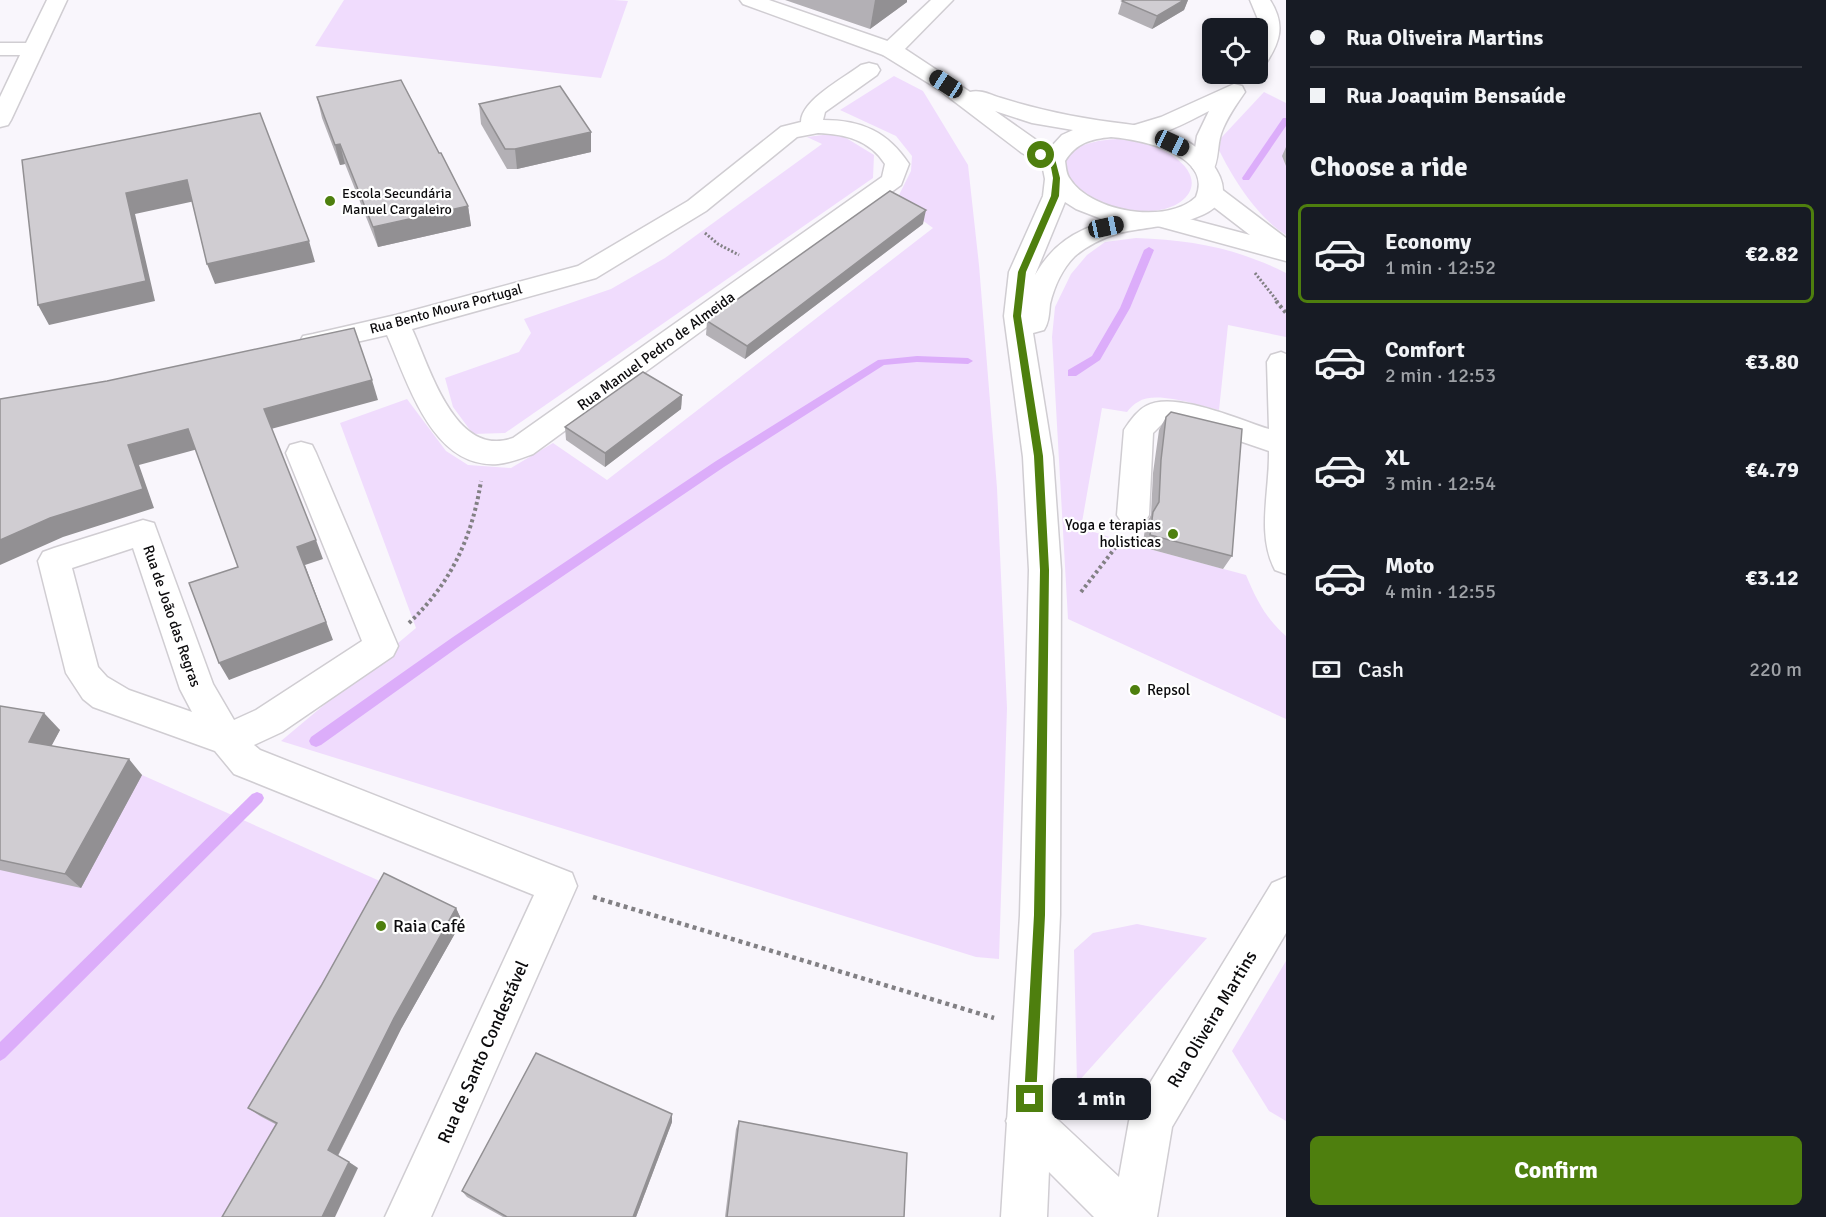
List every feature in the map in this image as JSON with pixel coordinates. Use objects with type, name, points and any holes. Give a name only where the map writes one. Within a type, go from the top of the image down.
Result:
[{"type":"street","points":[[0,120],[57,0]]},
{"type":"street","points":[[750,0],[891,50],[946,84],[1029,148],[1055,170],[1072,195],[1090,206],[1118,216],[1156,220],[1286,252]]},
{"type":"street","points":[[915,0],[939,4]]},
{"type":"street","points":[[1260,0],[1270,17],[1268,41]]},
{"type":"street","points":[[891,50],[939,4]]},
{"type":"street","points":[[0,49],[35,49]]},
{"type":"street","points":[[812,126],[812,116],[815,110],[869,70]]},
{"type":"street","points":[[946,84],[1040,118],[1136,132],[1161,138],[1183,148],[1204,167],[1211,182],[1211,193],[1204,204],[1187,215],[1106,227],[1078,240],[1057,260],[1046,276],[1040,292],[1035,319],[1031,402]]},
{"type":"street","points":[[1136,132],[1169,122],[1237,84]]},
{"type":"street","points":[[1204,167],[1204,147],[1213,122],[1240,84]]},
{"type":"street","name":"Rua Bento Moura Portugal","points":[[292,347],[396,324],[587,272],[697,206],[789,132],[812,126],[852,129]]},
{"type":"street","name":"Rua Manuel Pedro de Almeida","points":[[484,453],[509,452],[523,446],[893,180],[897,164],[893,156],[881,145],[852,129]]},
{"type":"street","points":[[1024,1217],[1040,903],[1045,570],[1038,456],[1019,337],[1018,293],[1022,272],[1055,196],[1055,170],[1062,145],[1073,137],[1095,131],[1111,130]]},
{"type":"street","points":[[1211,193],[1286,252]]},
{"type":"street","points":[[396,324],[442,422],[463,444],[484,453]]},
{"type":"street","points":[[1281,362],[1286,473],[1280,535],[1286,561]]},
{"type":"street","points":[[1133,515],[1139,430],[1156,413],[1185,412],[1284,445]]},
{"type":"street","points":[[227,740],[269,721],[381,646],[301,453]]},
{"type":"street","name":"Rua de João das Regras","points":[[227,740],[119,702],[105,696],[95,688],[83,673],[54,561],[144,532],[197,689],[227,740],[247,762],[558,886]]},
{"type":"street","name":"Rua de Santo Condestável","points":[[408,1217],[558,886]]},
{"type":"street","name":"Rua Oliveira Martins","points":[[1134,1217],[1151,1120],[1286,896]]},
{"type":"street","points":[[1028,1121],[1127,1217]]},
{"type":"path","points":[[683,214],[718,244],[768,271]]},
{"type":"path","points":[[381,646],[426,609],[444,588],[464,552],[477,508],[484,453]]},
{"type":"path","points":[[1044,640],[1120,541],[1133,515]]},
{"type":"path","points":[[558,886],[1034,1031]]},
{"type":"shaded area","points":[[344,0],[628,1],[601,78],[315,46]]},
{"type":"shaded area","points":[[894,76],[923,91],[968,165],[979,265],[997,488],[1007,708],[999,959],[976,957],[281,741],[416,628],[340,423],[407,399],[446,451],[468,465],[511,468],[553,443],[607,480],[933,228],[896,201],[911,171],[912,156],[896,136],[840,110]]},
{"type":"shaded area","points":[[1264,92],[1286,103],[1286,235],[1266,219],[1247,197],[1219,150],[1221,138]]},
{"type":"shaded area","points":[[838,133],[874,155],[873,178],[505,433],[473,434],[453,407],[445,378],[519,352],[531,333],[524,319],[611,289],[665,258],[822,144],[807,137]]},
{"type":"shaded area","points":[[1117,139],[1154,146],[1173,156],[1184,165],[1190,175],[1192,184],[1190,192],[1176,205],[1153,211],[1128,210],[1105,204],[1085,193],[1071,180],[1065,166],[1070,154],[1086,144]]},
{"type":"shaded area","points":[[1136,238],[1195,243],[1231,251],[1286,273],[1286,337],[1228,325],[1219,410],[1166,398],[1146,399],[1132,406],[1127,412],[1102,408],[1081,528],[1246,575],[1262,608],[1286,636],[1286,719],[1068,619],[1052,337],[1055,307],[1071,274],[1087,255],[1105,242]]},
{"type":"shaded area","points":[[142,775],[391,886],[288,1131],[240,1217],[0,1217],[0,870]]},
{"type":"shaded area","points":[[1137,924],[1207,938],[1077,1083],[1074,950],[1093,933]]},
{"type":"shaded area","points":[[1286,961],[1286,1121],[1269,1111],[1232,1051]]},
{"type":"building","points":[[1184,0],[1157,16],[1122,1]]},
{"type":"building","points":[[401,80],[468,206],[373,227],[340,144],[335,145],[317,97]]},
{"type":"building","points":[[560,86],[591,132],[515,149],[505,149],[479,104]]},
{"type":"building","points":[[260,113],[309,241],[207,264],[187,180],[126,193],[146,281],[38,305],[22,160]]},
{"type":"building","points":[[890,191],[926,210],[747,346],[707,321]]},
{"type":"building","points":[[354,328],[372,380],[264,409],[316,540],[297,547],[326,622],[219,663],[189,583],[238,567],[188,429],[128,445],[143,489],[50,518],[0,540],[0,399],[107,381]]},
{"type":"building","points":[[643,372],[682,395],[605,453],[565,427]]},
{"type":"building","points":[[1171,412],[1242,429],[1232,556],[1150,535],[1153,512],[1159,502],[1166,417]]},
{"type":"building","points":[[0,706],[44,713],[29,742],[129,759],[65,874],[0,860]]},
{"type":"building","points":[[384,873],[456,908],[394,1018],[328,1150],[349,1162],[322,1217],[222,1217],[277,1123],[248,1108],[321,986]]},
{"type":"building","points":[[536,1053],[672,1114],[633,1217],[507,1217],[462,1191]]},
{"type":"building","points":[[739,1121],[907,1153],[904,1217],[727,1217]]},
{"type":"waterway","points":[[1246,178],[1286,120]]},
{"type":"waterway","points":[[1072,373],[1096,358],[1125,308],[1149,250]]},
{"type":"waterway","points":[[316,741],[457,641],[720,464],[882,362],[917,359],[968,361]]},
{"type":"waterway","points":[[0,1053],[257,798]]},
{"type":"place","name":"Escola Secundária Manuel Cargaleiro","points":[[330,201]]},
{"type":"place","name":"Yoga e terapias holisticas","points":[[1173,534]]},
{"type":"place","name":"Repsol","points":[[1135,690]]},
{"type":"place","name":"Raia Café","points":[[381,926]]},
{"type":"route","points":[[1030,1099],[1040,915],[1045,570],[1038,456],[1017,316],[1022,272],[1055,196],[1057,178],[1053,161],[1041,155]]}]
